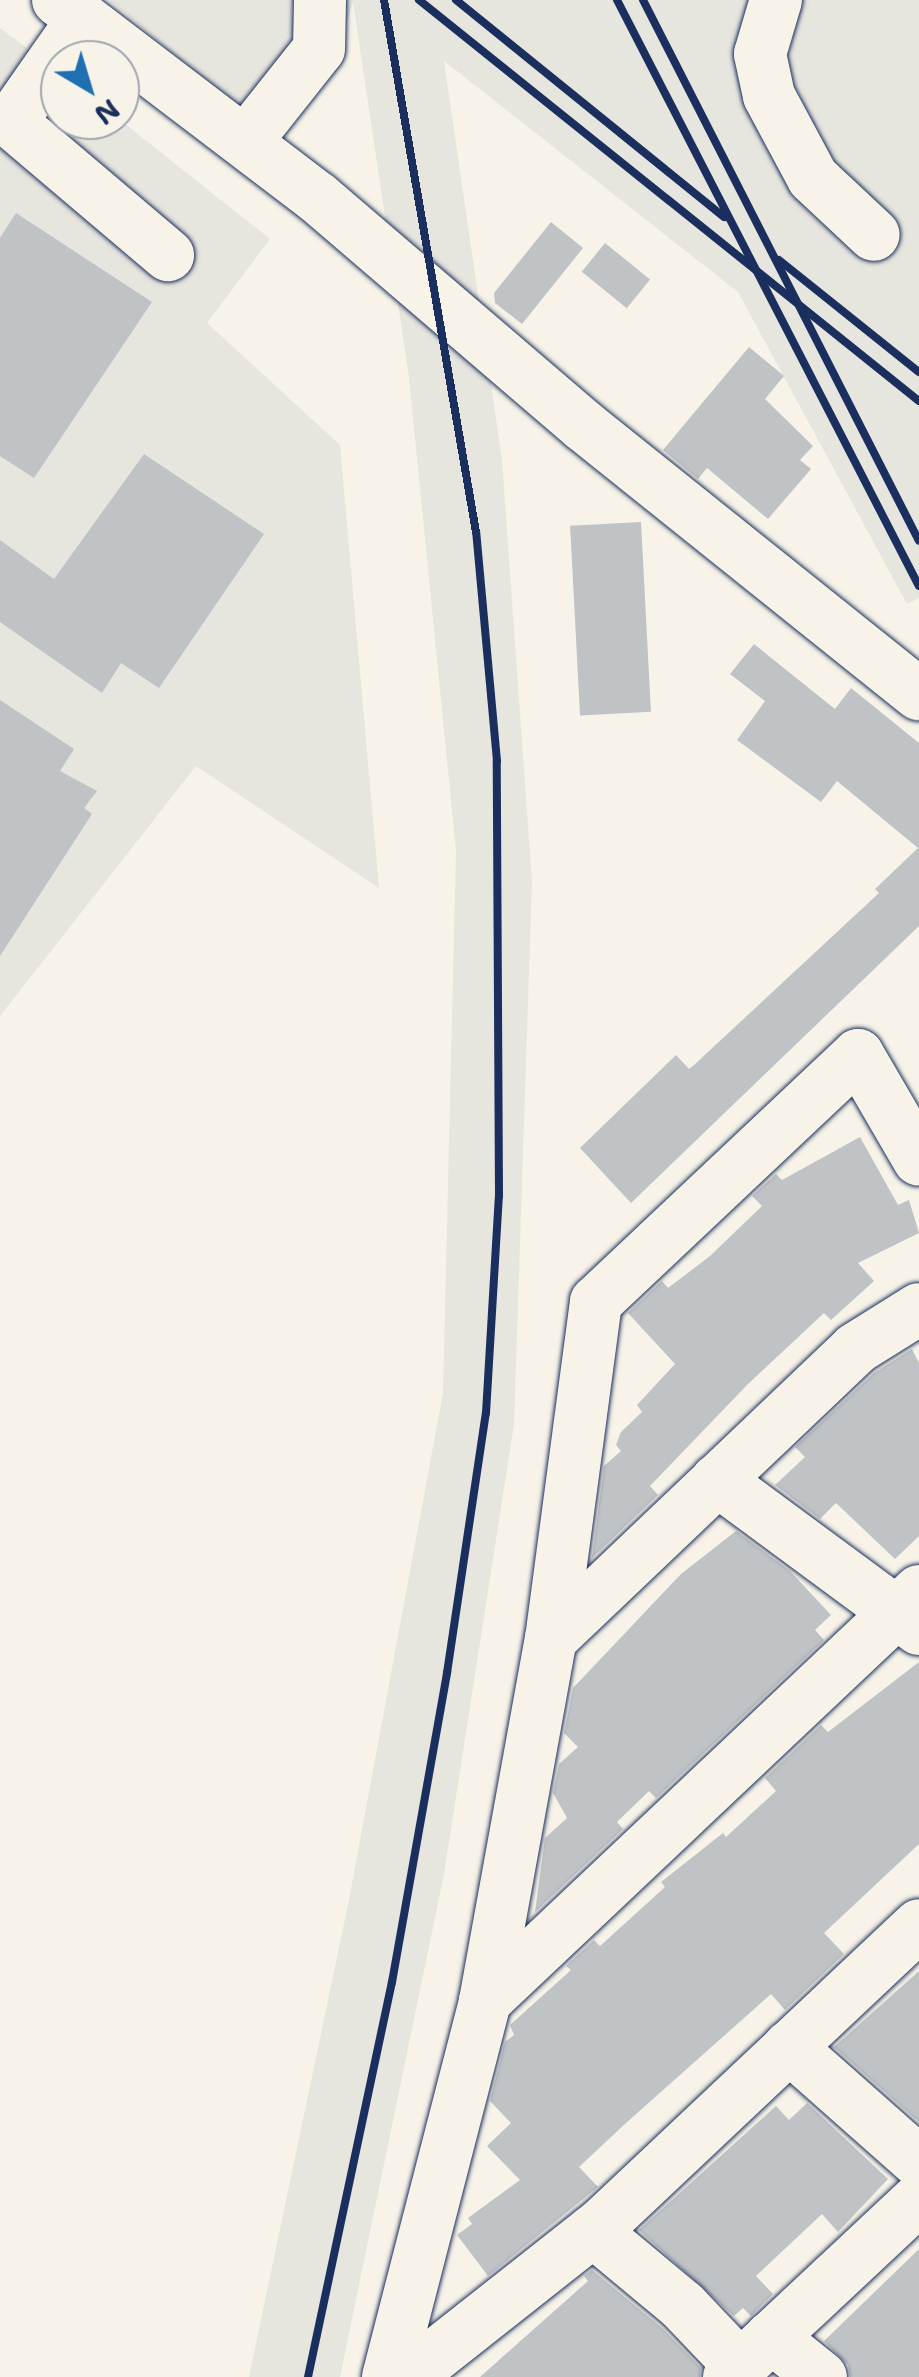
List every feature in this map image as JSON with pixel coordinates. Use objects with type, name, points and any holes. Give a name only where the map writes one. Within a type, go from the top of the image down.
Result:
[{"type":"street","points":[[246,141],[319,49],[320,0]]},
{"type":"street","points":[[776,0],[760,54],[769,96],[812,178],[874,235]]},
{"type":"street","points":[[168,255],[11,122],[70,10],[246,141],[584,426],[919,694]]},
{"type":"street","points":[[388,2377],[484,2000],[550,1640],[596,1302],[858,1055],[919,1160]]},
{"type":"street","points":[[550,1640],[854,1349],[919,1309]]},
{"type":"street","points":[[484,2000],[912,1611],[718,1480]]},
{"type":"street","points":[[408,2377],[593,2231],[919,1925]]},
{"type":"street","points":[[789,2047],[919,2162]]},
{"type":"street","points":[[747,2360],[919,2198]]},
{"type":"street","points":[[593,2231],[747,2360],[820,2377]]},
{"type":"shaded area","points":[[109,0],[919,0],[919,598],[907,604],[738,292],[444,61],[502,460],[532,882],[514,1424],[444,1874],[340,2377],[249,2377],[349,1900],[443,1393],[456,851],[409,377],[353,2],[336,59],[249,116]]},
{"type":"shaded area","points":[[0,28],[40,58],[40,140],[140,140],[140,136],[270,239],[207,323],[340,445],[379,888],[196,766],[0,1016]]},
{"type":"building","points":[[16,213],[152,302],[34,478],[0,456],[0,238]]},
{"type":"building","points":[[551,222],[583,248],[522,324],[495,303],[494,293]]},
{"type":"building","points":[[605,243],[650,280],[627,308],[582,272]]},
{"type":"building","points":[[749,347],[784,376],[765,399],[813,446],[800,460],[811,469],[768,519],[707,468],[698,479],[663,450]]},
{"type":"building","points":[[144,454],[264,534],[159,688],[121,663],[102,693],[0,622],[0,540],[54,579]]},
{"type":"building","points":[[641,522],[651,712],[580,715],[570,526]]},
{"type":"building","points":[[754,644],[835,709],[851,688],[919,743],[919,926],[631,1203],[580,1148],[676,1055],[689,1069],[694,1065],[879,893],[875,889],[918,848],[837,781],[821,802],[737,740],[765,701],[730,674]]},
{"type":"building","points":[[0,700],[74,749],[60,771],[97,791],[84,808],[92,814],[0,956]]},
{"type":"building","points":[[860,1137],[898,1205],[909,1200],[919,1233],[858,1263],[874,1281],[831,1320],[824,1313],[748,1384],[650,1486],[658,1495],[592,1558],[604,1466],[621,1451],[616,1445],[621,1432],[642,1412],[637,1405],[675,1364],[628,1313],[662,1281],[668,1288],[710,1256],[762,1206],[752,1196],[776,1174],[782,1180]]},
{"type":"building","points":[[912,1349],[919,1363],[919,1536],[895,1559],[836,1503],[820,1519],[775,1485],[805,1457],[795,1447],[874,1373]]},
{"type":"building","points":[[736,1531],[790,1571],[831,1615],[815,1630],[824,1640],[656,1798],[649,1791],[617,1822],[623,1829],[535,1912],[545,1838],[567,1818],[553,1793],[559,1764],[578,1747],[564,1733],[573,1688],[681,1574]]},
{"type":"building","points":[[919,1662],[919,1844],[824,1933],[844,1954],[785,2010],[771,1994],[626,2123],[579,2167],[598,2187],[488,2276],[457,2235],[472,2224],[468,2218],[520,2180],[487,2146],[511,2123],[490,2101],[505,2042],[514,2035],[510,2025],[571,1970],[566,1966],[594,1940],[600,1946],[665,1887],[661,1882],[723,1833],[726,1837],[776,1791],[765,1778],[821,1725],[828,1732]]},
{"type":"building","points":[[919,1971],[919,2122],[834,2047]]},
{"type":"building","points":[[807,2103],[888,2179],[838,2232],[822,2214],[756,2276],[773,2294],[751,2316],[743,2308],[734,2316],[639,2230],[776,2106],[789,2120]]},
{"type":"building","points":[[919,2249],[919,2377],[850,2377],[848,2365],[824,2341]]},
{"type":"building","points":[[592,2270],[662,2328],[701,2368],[700,2377],[480,2377],[588,2281],[584,2276]]},
{"type":"railway","points":[[308,2377],[392,1982],[447,1673],[486,1413],[499,1196],[497,761],[476,532],[384,0]]},
{"type":"railway","points":[[419,0],[919,401]]},
{"type":"railway","points":[[456,0],[724,217]]},
{"type":"railway","points":[[617,0],[919,586]]},
{"type":"railway","points":[[643,0],[919,541]]},
{"type":"railway","points":[[779,260],[919,372]]}]
